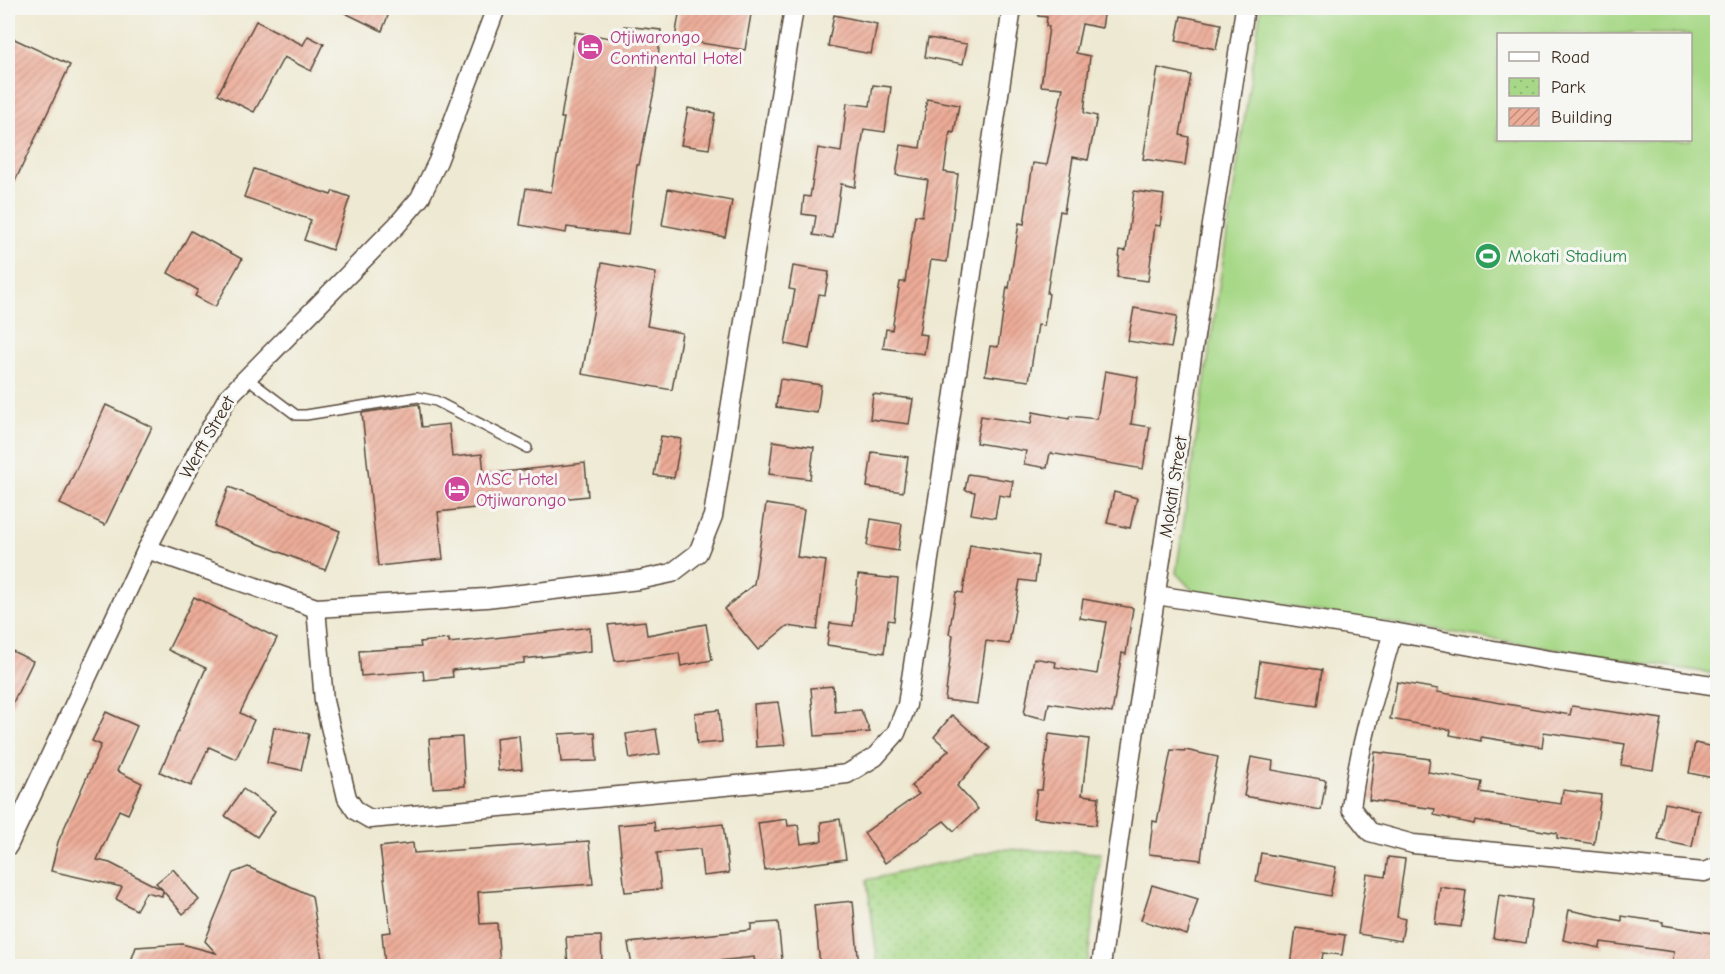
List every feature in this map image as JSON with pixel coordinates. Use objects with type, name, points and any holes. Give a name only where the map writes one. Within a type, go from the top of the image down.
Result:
[{"type":"street","name":"Werft Street","points":[[8,846],[147,549],[228,397],[397,225],[420,198],[438,161],[496,8]]},
{"type":"street","points":[[147,549],[316,608],[486,598],[639,580],[672,573],[698,552],[713,516],[794,8]]},
{"type":"street","points":[[316,608],[324,701],[347,798],[356,811],[370,819],[847,774],[875,757],[896,733],[907,705],[1012,8]]},
{"type":"street","name":"Mokati Street","points":[[1101,966],[1245,8]]},
{"type":"street","points":[[1156,595],[1718,686]]},
{"type":"street","points":[[1394,632],[1372,703],[1355,775],[1351,808],[1370,832],[1413,844],[1704,872],[1718,867]]},
{"type":"lane","points":[[247,378],[296,415],[418,397],[436,401],[527,448]]},
{"type":"green space","points":[[1261,8],[1717,8],[1717,674],[1194,592],[1176,573]]},
{"type":"green space","points":[[1001,849],[1101,853],[1087,966],[878,966],[867,880]]},
{"type":"building","points":[[335,8],[391,8],[382,31]]},
{"type":"building","points":[[680,8],[752,8],[745,50],[675,39]]},
{"type":"building","points":[[1039,8],[1105,8],[1102,28],[1082,24],[1076,53],[1090,56],[1084,113],[1097,116],[1088,160],[1073,157],[1064,212],[1060,211],[1044,326],[1038,325],[1029,381],[985,375],[990,346],[998,347],[1019,223],[1024,224],[1033,163],[1047,165],[1063,88],[1041,86],[1049,27],[1046,26],[1047,17],[1038,16]]},
{"type":"building","points":[[834,15],[877,24],[871,54],[828,46]]},
{"type":"building","points":[[1181,16],[1221,24],[1216,49],[1176,41]]},
{"type":"building","points":[[256,21],[303,45],[308,36],[324,44],[311,71],[284,57],[254,112],[218,94]]},
{"type":"building","points":[[624,26],[661,30],[654,91],[639,165],[637,165],[628,235],[567,227],[566,233],[520,225],[526,188],[551,192],[564,118],[561,118],[575,32],[622,40]]},
{"type":"building","points":[[8,36],[70,65],[8,196]]},
{"type":"building","points":[[928,38],[967,44],[963,64],[925,57]]},
{"type":"building","points":[[1158,68],[1191,75],[1180,135],[1189,137],[1185,165],[1143,159]]},
{"type":"building","points":[[873,85],[891,87],[885,132],[864,129],[855,187],[841,184],[833,238],[813,235],[816,216],[802,214],[804,196],[810,197],[818,148],[841,152],[847,103],[870,106]]},
{"type":"building","points":[[927,99],[959,105],[954,133],[950,132],[944,172],[958,174],[947,262],[931,260],[919,334],[927,335],[924,354],[883,348],[886,329],[892,330],[900,282],[905,282],[915,215],[922,216],[928,180],[896,175],[901,145],[920,148]]},
{"type":"building","points":[[688,108],[715,113],[709,149],[681,145]]},
{"type":"building","points":[[254,169],[331,195],[333,191],[350,197],[332,250],[304,240],[311,220],[244,197]]},
{"type":"building","points":[[668,189],[732,201],[725,237],[662,225]]},
{"type":"building","points":[[1134,191],[1164,195],[1160,226],[1155,225],[1148,281],[1117,277],[1120,250],[1126,251]]},
{"type":"building","points":[[191,231],[242,259],[215,307],[195,296],[198,290],[168,273]]},
{"type":"building","points":[[602,263],[656,273],[647,326],[682,333],[672,390],[582,374]]},
{"type":"building","points":[[793,266],[829,272],[825,295],[819,294],[809,349],[785,344],[795,290],[789,289]]},
{"type":"building","points":[[1134,308],[1177,316],[1171,348],[1128,341]]},
{"type":"building","points":[[1105,371],[1138,377],[1131,424],[1150,427],[1143,469],[1050,453],[1047,468],[1024,464],[1026,451],[976,443],[981,416],[1031,424],[1033,412],[1069,419],[1070,416],[1097,419]]},
{"type":"building","points":[[780,379],[821,385],[817,413],[776,407]]},
{"type":"building","points":[[873,394],[913,399],[909,424],[870,419]]},
{"type":"building","points":[[419,404],[422,427],[449,424],[452,457],[482,454],[484,474],[585,463],[588,496],[438,512],[443,559],[378,566],[362,413]]},
{"type":"building","points":[[106,405],[152,427],[105,525],[60,504]]},
{"type":"building","points":[[661,436],[681,439],[674,478],[654,475]]},
{"type":"building","points":[[773,441],[814,447],[810,479],[769,474]]},
{"type":"building","points":[[872,452],[908,457],[903,492],[867,487]]},
{"type":"building","points":[[968,474],[1013,481],[1010,497],[999,495],[995,518],[971,514],[975,492],[965,490]]},
{"type":"building","points":[[229,487],[340,531],[325,570],[214,526]]},
{"type":"building","points":[[1114,492],[1137,498],[1130,528],[1107,523]]},
{"type":"building","points":[[766,504],[804,510],[797,557],[826,561],[817,630],[787,626],[758,650],[724,609],[754,584]]},
{"type":"building","points":[[871,519],[902,524],[898,551],[867,546]]},
{"type":"building","points":[[970,545],[1038,556],[1035,582],[1020,580],[1009,644],[986,641],[977,704],[945,700],[953,635],[949,634],[956,592],[963,593]]},
{"type":"building","points":[[858,575],[898,579],[894,621],[888,620],[884,653],[827,645],[830,623],[853,626]]},
{"type":"building","points":[[194,597],[277,638],[240,713],[254,720],[236,759],[209,747],[191,786],[160,772],[206,668],[168,650]]},
{"type":"building","points":[[1083,599],[1133,608],[1126,654],[1122,653],[1112,713],[1049,703],[1046,719],[1024,714],[1034,658],[1056,662],[1055,667],[1097,674],[1106,622],[1080,618]]},
{"type":"building","points":[[645,621],[647,635],[706,624],[712,660],[681,666],[679,653],[615,661],[608,625]]},
{"type":"building","points":[[590,628],[591,651],[524,659],[524,663],[452,670],[453,677],[424,680],[423,671],[361,676],[359,651],[421,647],[420,642],[449,639],[449,643]]},
{"type":"building","points":[[8,649],[33,661],[8,713]]},
{"type":"building","points":[[1260,661],[1322,670],[1317,706],[1255,697]]},
{"type":"building","points":[[1397,682],[1438,689],[1437,692],[1570,715],[1572,706],[1662,719],[1653,770],[1621,765],[1625,744],[1544,732],[1542,747],[1481,737],[1481,741],[1450,735],[1451,730],[1390,719]]},
{"type":"building","points":[[833,686],[835,712],[861,710],[870,732],[815,736],[811,688]]},
{"type":"building","points":[[778,702],[785,745],[756,747],[754,704]]},
{"type":"building","points":[[719,710],[722,742],[697,744],[695,713]]},
{"type":"building","points":[[106,712],[137,726],[117,771],[142,783],[128,814],[119,810],[97,860],[110,863],[163,890],[156,883],[173,869],[199,900],[183,914],[163,891],[162,896],[146,892],[136,910],[116,899],[122,887],[51,871],[58,842],[101,745],[92,741]]},
{"type":"building","points":[[952,715],[990,748],[957,786],[978,809],[954,831],[944,821],[885,863],[864,833],[919,794],[911,786],[949,750],[934,737]]},
{"type":"building","points":[[274,727],[309,734],[301,770],[267,763]]},
{"type":"building","points":[[656,729],[660,754],[630,759],[626,734]]},
{"type":"building","points":[[595,732],[597,761],[561,762],[559,734]]},
{"type":"building","points":[[1049,734],[1089,739],[1082,795],[1099,797],[1096,825],[1033,818],[1037,790],[1042,790]]},
{"type":"building","points":[[519,735],[522,769],[498,771],[496,738]]},
{"type":"building","points":[[462,737],[465,786],[433,788],[429,739]]},
{"type":"building","points":[[1695,743],[1718,748],[1718,779],[1689,773]]},
{"type":"building","points":[[1171,750],[1185,750],[1218,757],[1201,860],[1149,854],[1153,821],[1157,822]]},
{"type":"building","points":[[1375,752],[1430,759],[1428,772],[1482,782],[1480,792],[1561,804],[1563,790],[1601,795],[1594,844],[1557,838],[1557,833],[1475,820],[1474,824],[1449,819],[1434,815],[1435,809],[1369,800]]},
{"type":"building","points":[[1251,757],[1273,761],[1272,770],[1326,780],[1321,810],[1244,796]]},
{"type":"building","points":[[243,789],[275,811],[257,837],[225,816]]},
{"type":"building","points":[[1665,803],[1699,810],[1692,847],[1658,840]]},
{"type":"building","points":[[787,819],[788,826],[798,825],[801,844],[822,841],[821,822],[840,819],[846,859],[765,870],[758,823]]},
{"type":"building","points":[[654,822],[655,831],[723,824],[729,873],[703,876],[700,849],[657,853],[661,889],[625,892],[618,825]]},
{"type":"building","points":[[589,841],[593,884],[478,892],[480,924],[497,923],[500,966],[385,966],[382,933],[391,932],[380,847],[413,843],[414,853]]},
{"type":"building","points":[[1261,853],[1336,867],[1330,896],[1256,882]]},
{"type":"building","points":[[1388,857],[1405,859],[1397,917],[1405,919],[1401,941],[1358,934],[1367,874],[1385,877]]},
{"type":"building","points":[[248,867],[312,896],[323,966],[150,966],[131,961],[136,947],[182,944],[216,953],[205,941],[233,873]]},
{"type":"building","points":[[1152,885],[1198,899],[1187,935],[1141,920]]},
{"type":"building","points":[[1440,887],[1466,891],[1461,927],[1435,924]]},
{"type":"building","points":[[1499,895],[1532,900],[1526,943],[1493,938]]},
{"type":"building","points":[[853,901],[859,966],[820,966],[814,905]]},
{"type":"building","points":[[1569,910],[1622,921],[1622,916],[1663,922],[1663,925],[1718,934],[1718,966],[1672,966],[1674,952],[1601,942],[1600,948],[1563,940]]},
{"type":"building","points":[[778,922],[782,960],[755,963],[754,957],[671,966],[632,966],[628,943],[751,930],[751,924]]},
{"type":"building","points":[[1296,928],[1345,935],[1342,955],[1323,953],[1321,966],[1291,966]]},
{"type":"building","points":[[601,936],[602,966],[568,966],[566,937]]},
{"type":"place","name":"Otjiwarongo Continental Hotel","points":[[590,47]]},
{"type":"place","name":"Mokati Stadium","points":[[1488,256]]},
{"type":"place","name":"MSC Hotel Otjiwarongo","points":[[457,489]]}]
